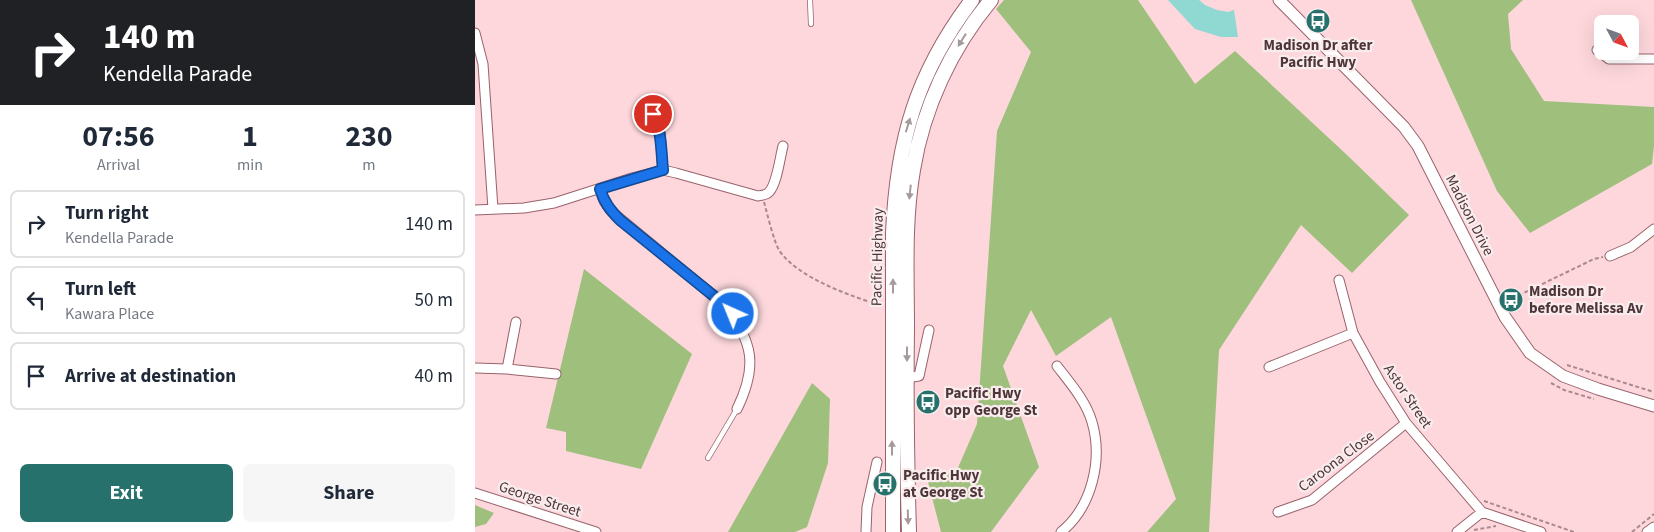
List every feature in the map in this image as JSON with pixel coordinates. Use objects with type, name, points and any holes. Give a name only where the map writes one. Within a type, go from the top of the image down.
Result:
[{"type":"highway","name":"Pacific Highway","points":[[893,532],[894,199],[898,164],[917,95],[927,72],[951,27],[972,0]]},
{"type":"highway","name":"Pacific Highway","points":[[909,532],[906,425],[908,213],[913,170],[923,124],[944,72],[977,17],[991,0]]},
{"type":"main road","name":"Madison Drive","points":[[1279,0],[1404,126],[1418,146],[1505,317],[1530,353],[1563,376],[1597,389],[1654,406]]},
{"type":"street","points":[[475,33],[483,64],[493,209]]},
{"type":"street","points":[[1639,59],[1654,59]]},
{"type":"street","points":[[653,114],[660,133],[663,170]]},
{"type":"street","points":[[475,210],[524,208],[554,203],[663,170],[677,172],[758,196],[766,193],[774,183],[783,146]]},
{"type":"street","points":[[600,189],[607,206],[615,215],[725,305],[740,324],[750,356],[750,369],[748,382],[737,409]]},
{"type":"street","points":[[1610,256],[1631,248],[1654,229]]},
{"type":"street","name":"Astor Street","points":[[1339,280],[1353,333],[1380,382],[1406,423],[1482,512]]},
{"type":"street","points":[[507,369],[516,322]]},
{"type":"street","points":[[907,378],[919,376],[929,330]]},
{"type":"street","points":[[1269,367],[1353,333]]},
{"type":"street","points":[[1057,366],[1076,390],[1092,422],[1096,454],[1094,479],[1083,507],[1061,532]]},
{"type":"street","points":[[475,368],[556,374]]},
{"type":"street","name":"Caroona Close","points":[[1278,512],[1312,500],[1406,423]]},
{"type":"street","points":[[866,532],[867,507],[877,462]]},
{"type":"street","name":"George Street","points":[[475,493],[596,532]]},
{"type":"street","points":[[1457,532],[1482,512],[1541,532]]},
{"type":"street","points":[[1647,532],[1654,527]]},
{"type":"lane","points":[[810,0],[811,24]]},
{"type":"lane","points":[[708,458],[737,409]]},
{"type":"path","points":[[766,193],[779,250],[795,266],[822,283],[864,300],[893,309]]},
{"type":"path","points":[[1499,306],[1594,259]]},
{"type":"path","points":[[1567,365],[1654,392]]},
{"type":"path","points":[[1482,500],[1574,532]]},
{"type":"path","points":[[1632,532],[1654,514]]},
{"type":"path","points":[[1472,532],[1475,529],[1497,526]]},
{"type":"green space","points":[[1004,0],[1138,0],[1195,84],[1235,51],[1409,215],[1352,273],[1301,225],[1219,350],[1209,532],[1147,532],[1176,499],[1111,317],[1056,356],[1031,310],[1003,366],[1039,467],[991,532],[941,532],[928,482],[957,470],[977,424],[997,131],[1031,52],[996,9]]},
{"type":"green space","points":[[1411,0],[1523,0],[1508,14],[1511,49],[1544,101],[1654,107],[1652,164],[1530,233],[1497,191]]},
{"type":"green space","points":[[584,269],[692,354],[641,469],[566,451],[566,432],[546,428]]},
{"type":"green space","points":[[812,383],[830,399],[828,463],[807,527],[795,532],[728,532]]},
{"type":"green space","points":[[475,505],[494,513],[486,524],[475,527]]},
{"type":"building","points":[[1168,0],[1199,0],[1217,10],[1228,12],[1234,10],[1238,37],[1221,37],[1195,29]]},
{"type":"place","name":"Madison Dr after Pacific Hwy","points":[[1318,21]]},
{"type":"place","name":"Madison Dr before Melissa Av","points":[[1511,300]]},
{"type":"place","name":"Pacific Hwy opp George St","points":[[928,402]]},
{"type":"place","name":"Pacific Hwy at George St","points":[[885,484]]},
{"type":"route","points":[[653,114],[660,133],[663,170],[600,189],[604,201],[620,220],[725,305],[733,314]]}]
